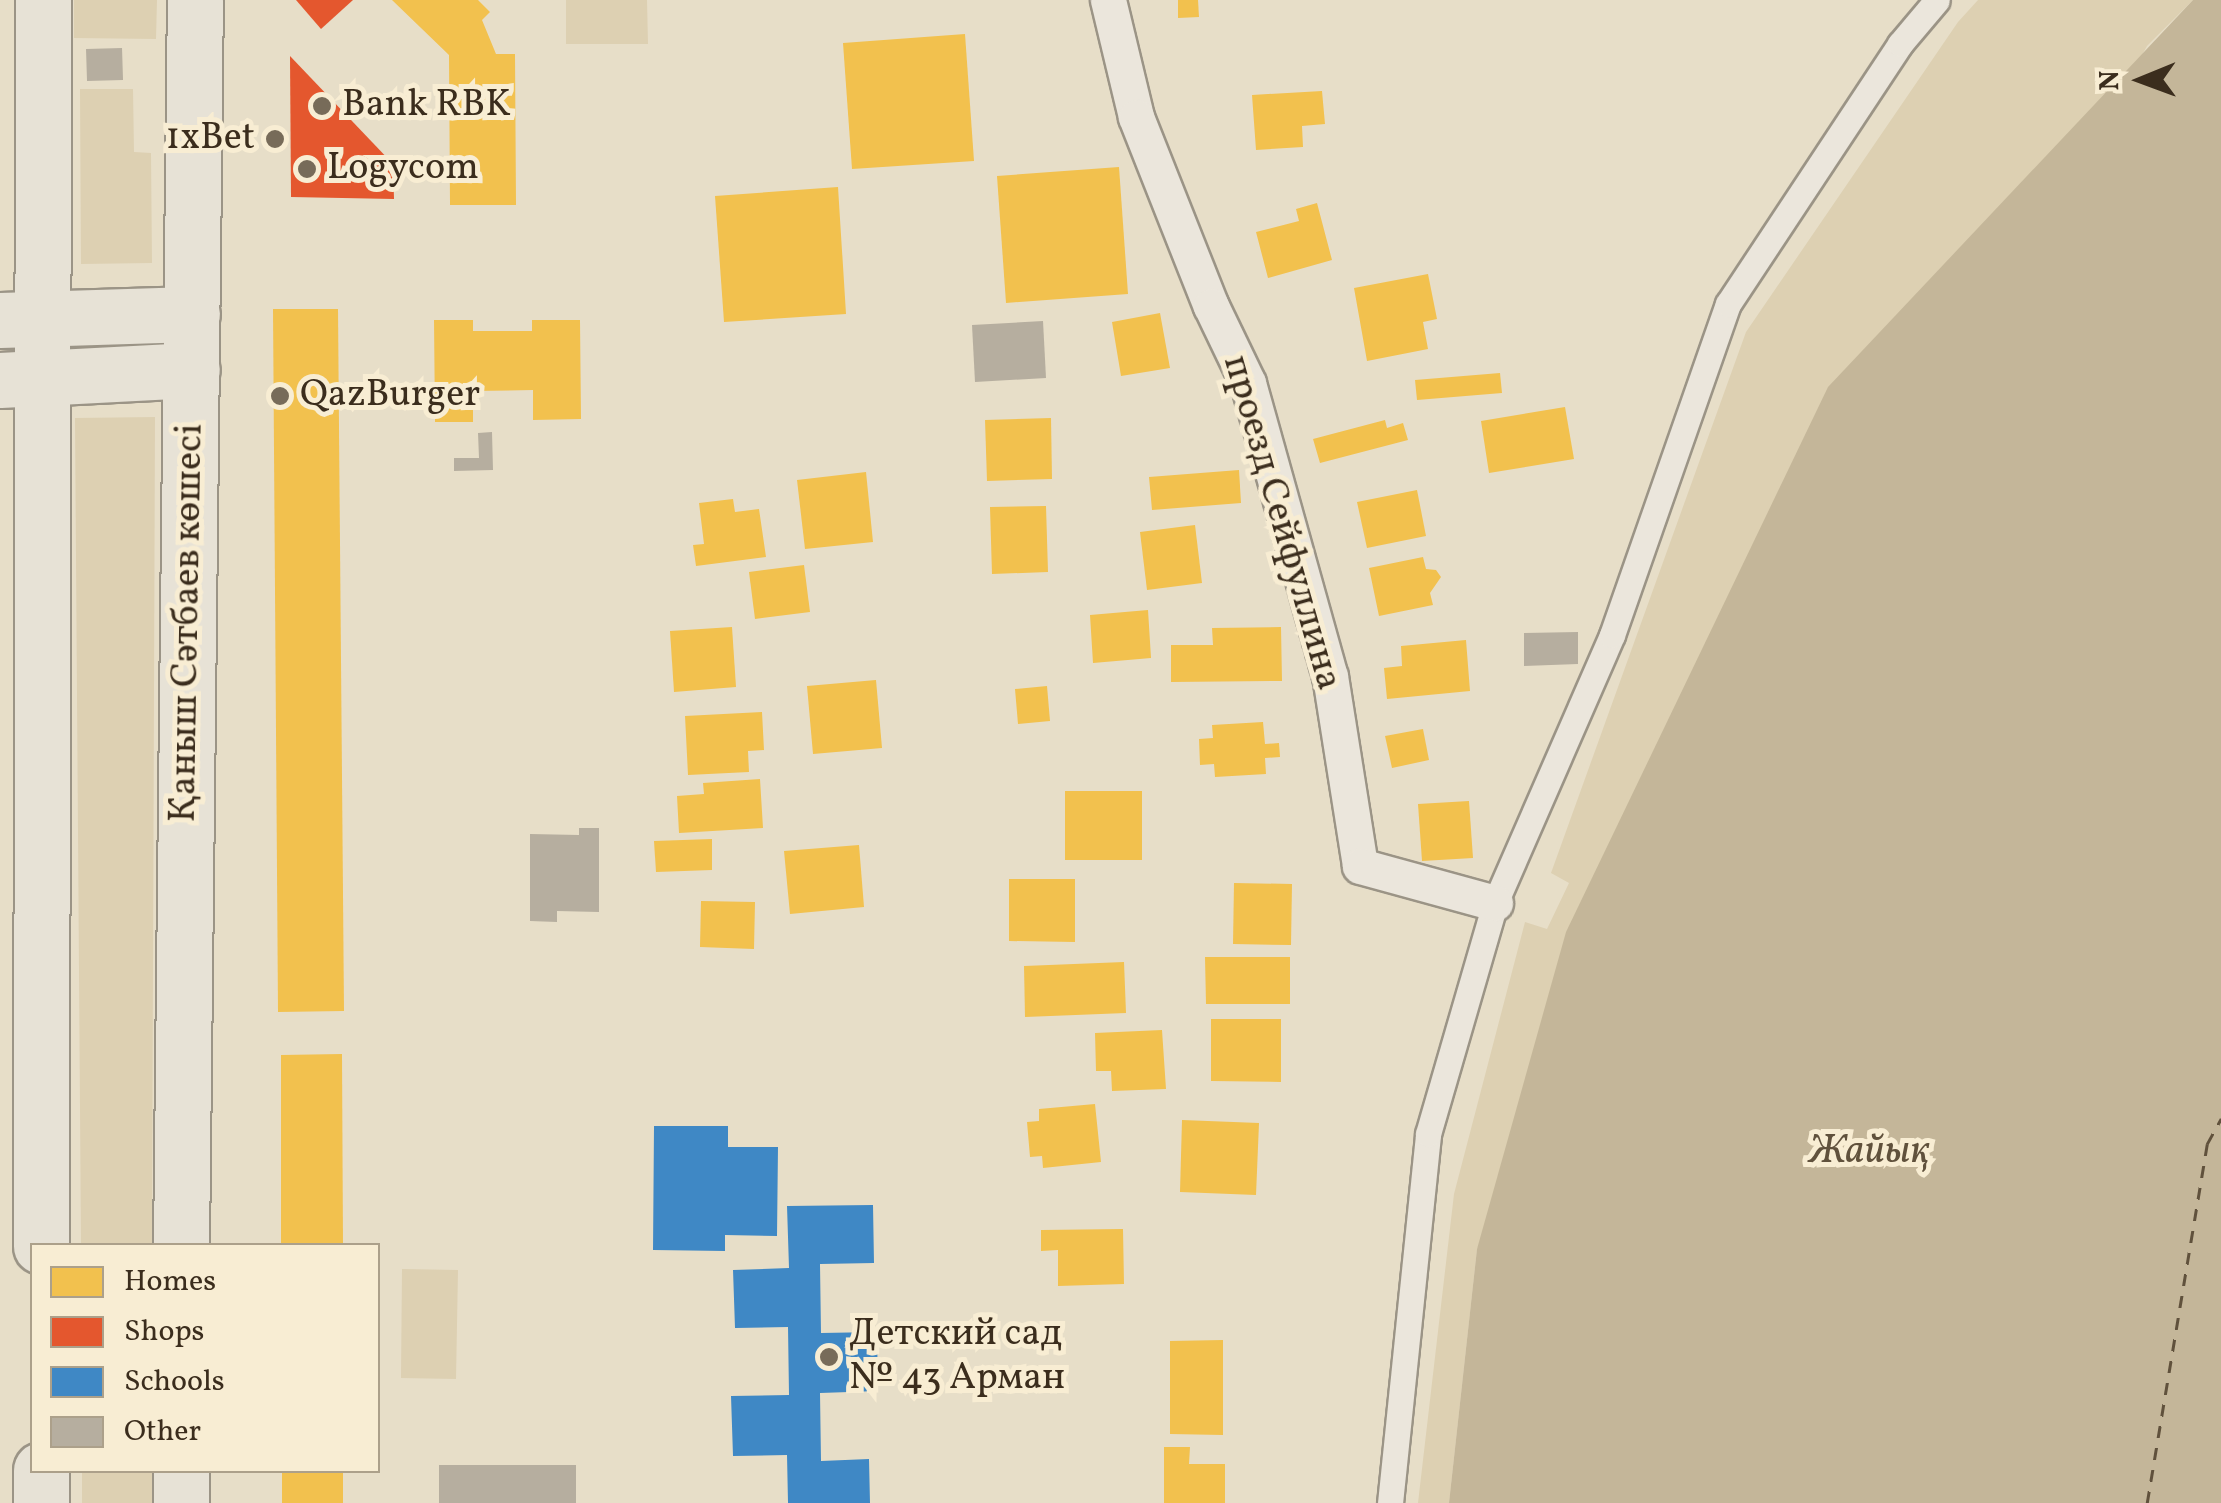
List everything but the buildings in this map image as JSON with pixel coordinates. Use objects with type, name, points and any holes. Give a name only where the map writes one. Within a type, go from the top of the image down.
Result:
[{"type":"main road","points":[[41,1243],[42,603],[21,378],[44,0]]},
{"type":"main road","name":"Қаныш Сәтбаев көшесі","points":[[180,1243],[195,0]]},
{"type":"main road","points":[[22,318],[192,314]]},
{"type":"main road","points":[[21,378],[192,370]]},
{"type":"main road","points":[[0,478],[42,603]]},
{"type":"main road","points":[[41,1473],[41,1503]]},
{"type":"main road","points":[[181,1473],[181,1503]]},
{"type":"street","name":"проезд Сейфуллина","points":[[1108,0],[1136,117],[1211,306],[1248,383],[1330,676],[1360,866],[1494,903]]},
{"type":"street","points":[[1390,1503],[1428,1134],[1494,903],[1612,635],[1728,304],[1900,44],[1937,0]]},
{"type":"shaded area","points":[[74,0],[157,0],[156,39],[74,38]]},
{"type":"shaded area","points":[[566,0],[647,0],[648,44],[566,44]]},
{"type":"shaded area","points":[[1978,0],[2193,0],[2147,46],[1477,1249],[1449,1503],[1418,1503],[1454,1194],[1525,922],[1547,929],[1569,883],[1551,873],[1746,332],[1958,22]]},
{"type":"shaded area","points":[[80,89],[133,89],[134,152],[151,153],[152,263],[81,264]]},
{"type":"shaded area","points":[[155,417],[152,1243],[81,1243],[75,418]]},
{"type":"shaded area","points":[[402,1269],[458,1270],[456,1379],[401,1378]]},
{"type":"shaded area","points":[[82,1473],[152,1473],[152,1503],[82,1503]]},
{"type":"water","name":"Жайық","points":[[2193,0],[2221,0],[2221,1503],[1449,1503],[1477,1249],[1566,932],[1828,387]]},
{"type":"ferry route","points":[[2147,1503],[2207,1144],[2221,1119]]},
{"type":"place","name":"Bank RBK","points":[[322,106]]},
{"type":"place","name":"1xBet","points":[[275,139]]},
{"type":"place","name":"Logycom","points":[[307,169]]},
{"type":"place","name":"QazBurger","points":[[280,396]]},
{"type":"place","name":"Детский сад № 43 Арман","points":[[829,1357]]}]
